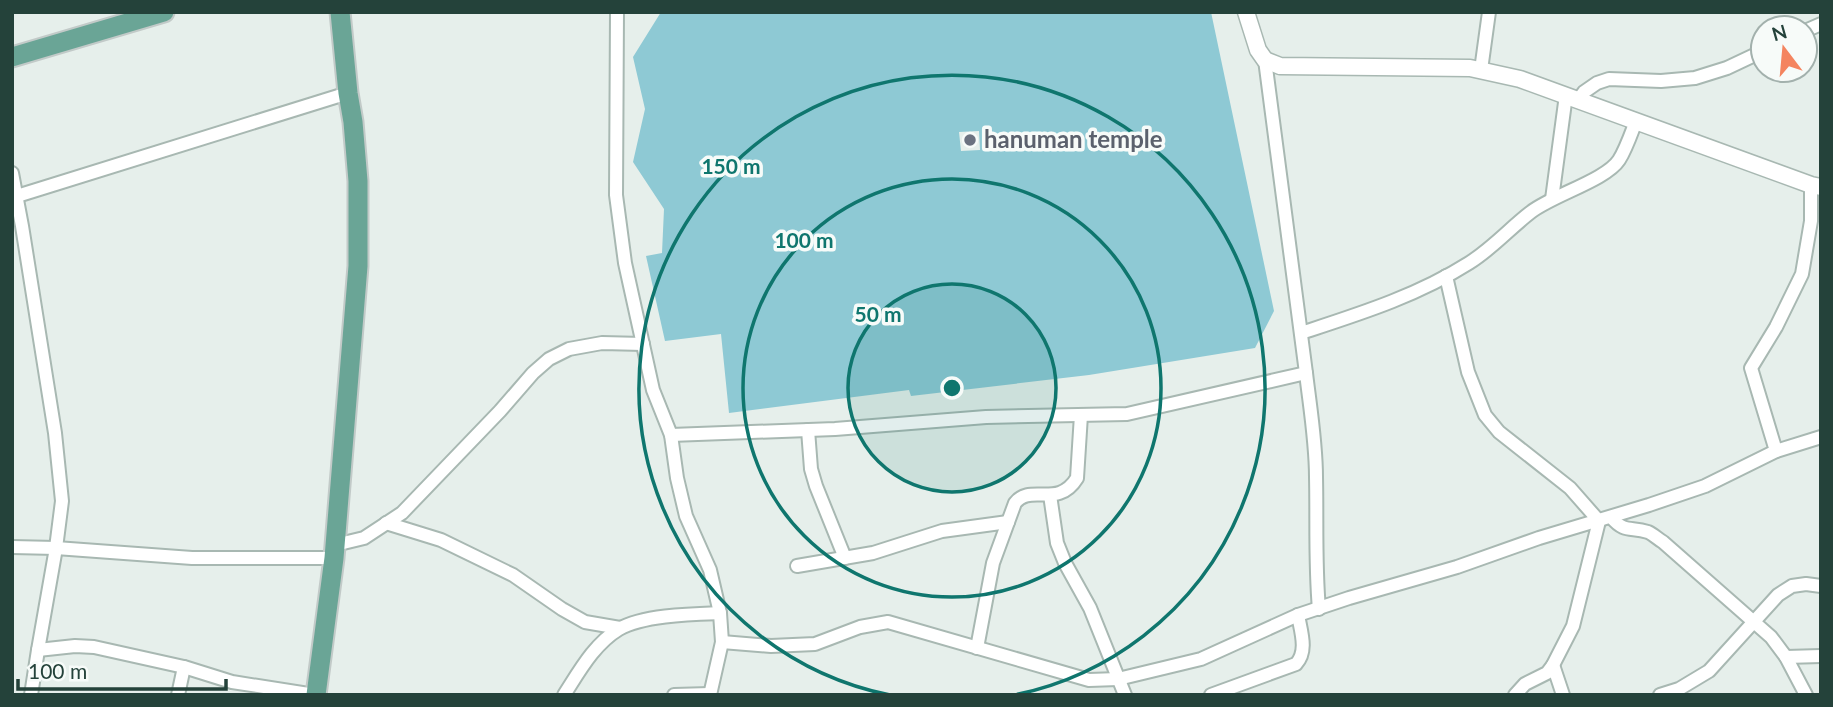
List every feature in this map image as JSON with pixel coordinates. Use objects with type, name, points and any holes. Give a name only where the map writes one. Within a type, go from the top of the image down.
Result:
[{"type":"main road","points":[[12,57],[164,12]]},
{"type":"main road","points":[[315,695],[335,551],[358,267],[358,181],[340,12]]},
{"type":"street","points":[[618,12],[616,195],[625,263],[653,390],[671,435],[686,516],[710,570],[720,613],[722,642],[710,695],[674,695]]},
{"type":"street","points":[[1246,12],[1258,50],[1265,60],[1313,427],[1319,609]]},
{"type":"street","points":[[1481,70],[1489,12]]},
{"type":"street","points":[[1569,97],[1609,79],[1661,82],[1695,79],[1749,58]]},
{"type":"street","points":[[1265,60],[1280,66],[1481,70],[1520,79],[1816,186],[1801,274],[1776,327],[1751,368],[1776,452]]},
{"type":"street","points":[[17,196],[348,93]]},
{"type":"street","points":[[1552,199],[1569,97]]},
{"type":"street","points":[[1301,333],[1413,293],[1469,263],[1498,243],[1532,212],[1552,199],[1606,173],[1618,162],[1636,121]]},
{"type":"street","points":[[12,173],[17,196],[17,227],[60,475],[62,501],[57,548],[31,695]]},
{"type":"street","points":[[1446,276],[1468,372],[1485,415],[1499,432],[1605,519],[1624,528],[1648,532],[1663,542],[1772,637],[1806,695]]},
{"type":"street","points":[[12,547],[192,558],[335,551],[363,538],[402,513],[549,359],[569,349],[601,343],[643,344]]},
{"type":"street","points":[[671,435],[808,430],[986,417],[1127,414],[1306,373]]},
{"type":"street","points":[[977,648],[997,547],[1015,503],[1020,496],[1050,495],[1072,486],[1077,478],[1081,415]]},
{"type":"street","points":[[808,430],[811,469],[845,558]]},
{"type":"street","points":[[722,642],[771,646],[815,643],[859,627],[888,622],[1089,680],[1118,679],[1201,659],[1298,615],[1457,567],[1539,538],[1705,486],[1776,452],[1821,437]]},
{"type":"street","points":[[1050,495],[1057,543],[1090,608],[1125,695]]},
{"type":"street","points":[[1515,695],[1525,684],[1547,673],[1573,626],[1605,519]]},
{"type":"street","points":[[797,566],[873,554],[942,531],[1009,522]]},
{"type":"street","points":[[386,523],[441,540],[513,575],[585,622],[620,628]]},
{"type":"street","points":[[1660,695],[1679,689],[1709,671],[1778,595],[1792,586],[1821,586]]},
{"type":"street","points":[[564,695],[604,640],[620,628],[659,618],[720,613]]},
{"type":"street","points":[[1211,695],[1296,664],[1302,658],[1303,646],[1298,615]]},
{"type":"street","points":[[38,650],[94,646],[184,667],[232,682],[315,695]]},
{"type":"street","points":[[1786,657],[1821,656]]},
{"type":"street","points":[[1553,665],[1563,695]]},
{"type":"street","points":[[178,695],[184,667]]},
{"type":"water","points":[[661,12],[1211,12],[1274,311],[1255,348],[1089,375],[911,396],[909,390],[729,413],[721,334],[665,341],[646,256],[662,253],[664,209],[633,162],[645,109],[633,57]],"holes":[[[979,131],[980,150],[961,151],[959,132]]]},
{"type":"place","name":"hanuman temple","points":[[970,140]]}]
